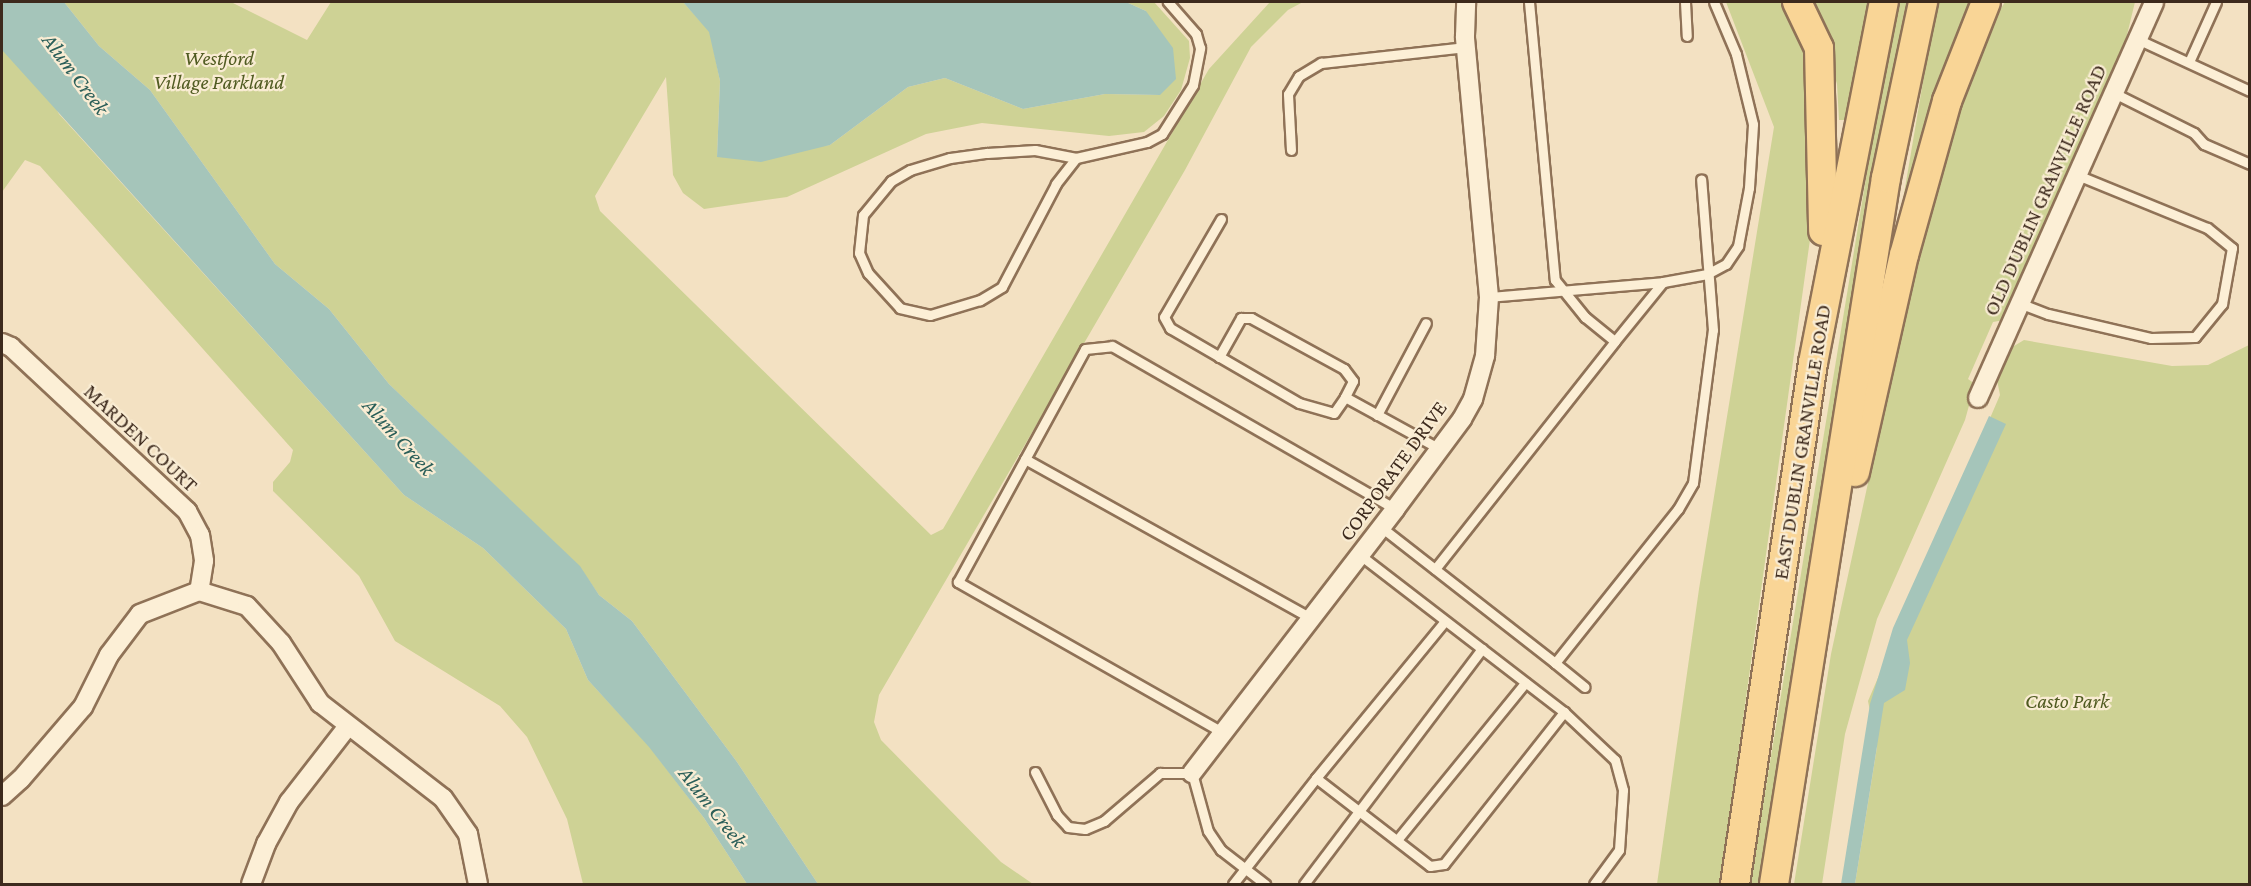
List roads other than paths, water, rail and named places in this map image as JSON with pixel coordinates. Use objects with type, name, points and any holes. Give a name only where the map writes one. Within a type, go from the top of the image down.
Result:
[{"type":"main road","points":[[1797,2],[1819,48],[1825,203],[1813,363]]},
{"type":"main road","name":"EAST DUBLIN GRANVILLE ROAD","points":[[1735,885],[1813,363],[1884,2]]},
{"type":"main road","name":"EAST DUBLIN GRANVILLE ROAD","points":[[1774,885],[1886,178],[1923,2]]},
{"type":"main road","points":[[1801,711],[1904,255],[1947,101],[1986,2]]},
{"type":"street","name":"CORPORATE DRIVE","points":[[1192,772],[1440,449],[1462,419],[1478,383],[1485,356],[1488,297],[1466,46],[1466,2]]},
{"type":"street","name":"OLD DUBLIN GRANVILLE ROAD","points":[[1978,398],[2154,2]]},
{"type":"street","name":"MARDEN COURT","points":[[2,343],[11,347],[187,511],[202,544],[204,561],[199,591]]},
{"type":"street","points":[[2,796],[21,779],[83,707],[110,655],[140,614],[199,591],[247,606],[281,643],[320,703],[443,798],[468,834],[478,881]]},
{"type":"street","points":[[251,885],[266,844],[289,801],[348,726]]},
{"type":"lane","points":[[1077,158],[1056,184],[1002,286],[980,300],[942,313],[920,313],[900,308],[868,273],[859,253],[863,215],[891,181],[910,170],[950,158],[987,153],[1035,150],[1077,158],[1147,142],[1162,134],[1183,107],[1193,85],[1200,48],[1196,34],[1168,2]]},
{"type":"lane","points":[[1530,2],[1555,280],[1561,292],[1615,341]]},
{"type":"lane","points":[[1685,2],[1687,36]]},
{"type":"lane","points":[[1488,297],[1663,282],[1707,274],[1726,264],[1738,246],[1754,145],[1753,124],[1736,54],[1714,2]]},
{"type":"lane","points":[[2189,62],[2216,2]]},
{"type":"lane","points":[[2137,39],[2189,62],[2204,73],[2250,91]]},
{"type":"lane","points":[[1291,150],[1288,94],[1306,72],[1321,63],[1466,46]]},
{"type":"lane","points":[[2114,93],[2250,164]]},
{"type":"lane","points":[[2019,303],[2048,314],[2151,338],[2195,337],[2222,304],[2232,248],[2207,228],[2078,175]]},
{"type":"lane","points":[[1555,663],[1678,509],[1693,483],[1707,397],[1713,330],[1701,179]]},
{"type":"lane","points":[[1219,357],[1241,318],[1251,318],[1344,369],[1353,381],[1334,412],[1299,404],[1219,357],[1170,328],[1164,317],[1221,219]]},
{"type":"lane","points":[[1435,569],[1663,282]]},
{"type":"lane","points":[[1377,415],[1426,323]]},
{"type":"lane","points":[[1222,732],[958,582],[1085,349],[1112,346],[1395,509]]},
{"type":"lane","points":[[1345,397],[1440,449]]},
{"type":"lane","points":[[1025,459],[1311,618]]},
{"type":"lane","points":[[1381,527],[1585,687]]},
{"type":"lane","points":[[1360,555],[1564,712],[1615,760],[1623,790],[1619,850],[1594,885]]},
{"type":"lane","points":[[1233,885],[1316,778],[1445,621]]},
{"type":"lane","points":[[1304,885],[1357,810],[1482,649]]},
{"type":"lane","points":[[1396,840],[1525,682]]},
{"type":"lane","points":[[1316,778],[1430,866],[1444,864],[1564,712]]},
{"type":"lane","points":[[1035,772],[1057,815],[1068,827],[1085,829],[1104,821],[1160,773],[1192,772],[1208,831],[1221,850],[1265,885]]},
{"type":"water","name":"Alum Creek","points":[[2,2],[64,2],[99,46],[150,90],[275,264],[329,309],[389,384],[580,566],[599,595],[632,621],[737,762],[818,884],[747,884],[704,818],[649,747],[588,680],[566,629],[483,548],[404,495],[2,50]]},
{"type":"water","points":[[683,2],[1126,2],[1146,11],[1173,48],[1176,79],[1160,95],[1105,94],[1023,109],[945,78],[908,87],[830,145],[761,162],[717,157],[720,81],[709,32]]},
{"type":"water","points":[[1989,416],[2006,424],[1907,640],[1910,663],[1905,690],[1884,703],[1855,884],[1841,884],[1870,704],[1893,628]]},
{"type":"park label","name":"Westford Village Parkland","points":[[219,70]]},
{"type":"park label","name":"Casto Park","points":[[2067,701]]}]
